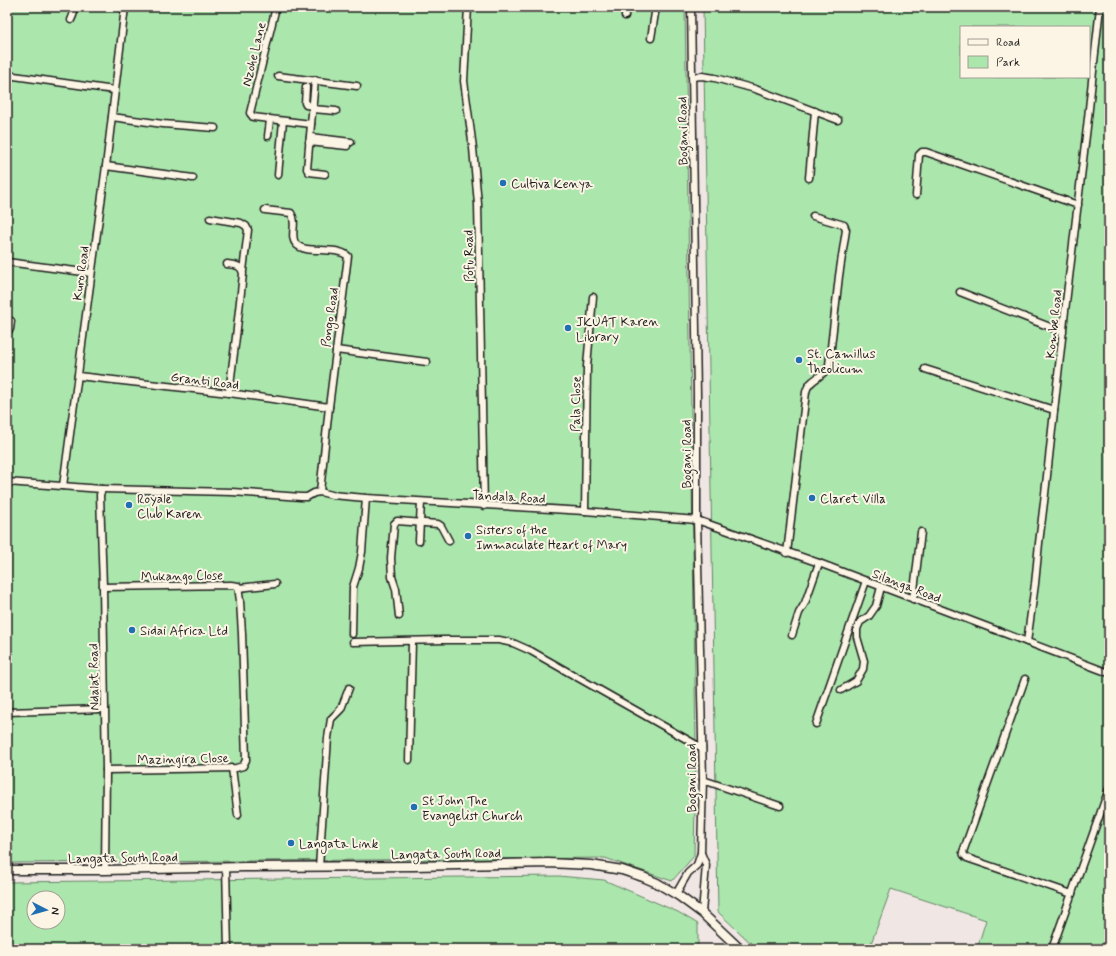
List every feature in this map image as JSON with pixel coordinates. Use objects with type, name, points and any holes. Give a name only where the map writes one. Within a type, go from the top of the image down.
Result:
[{"type":"street","points":[[72,20],[74,15],[73,7]]},
{"type":"street","name":"Kuro Road","points":[[63,486],[106,166],[125,7]]},
{"type":"street","name":"Nzohe Lane","points":[[270,120],[253,117],[250,113],[276,7]]},
{"type":"street","name":"Pofu Road","points":[[468,7],[464,81],[473,148],[478,204],[484,506]]},
{"type":"street","points":[[625,16],[626,7]]},
{"type":"street","points":[[651,38],[656,7]]},
{"type":"street","name":"Bogani Road","points":[[676,894],[688,873],[697,865],[701,853],[703,780],[697,520],[697,395],[691,7]]},
{"type":"street","name":"Kombe Road","points":[[1027,642],[1035,584],[1100,7]]},
{"type":"street","points":[[7,75],[114,90]]},
{"type":"street","points":[[278,76],[358,86]]},
{"type":"street","points":[[692,77],[702,76],[715,78],[755,89],[838,120]]},
{"type":"street","points":[[315,80],[307,171],[325,174]]},
{"type":"street","points":[[306,88],[306,105],[313,108],[336,111]]},
{"type":"street","points":[[809,178],[815,111]]},
{"type":"street","points":[[112,117],[163,124],[215,128]]},
{"type":"street","points":[[268,136],[270,120],[311,124]]},
{"type":"street","points":[[278,175],[283,121]]},
{"type":"street","points":[[310,140],[349,144]]},
{"type":"street","points":[[916,195],[919,155],[922,152],[926,152],[1078,205]]},
{"type":"street","points":[[106,166],[193,178]]},
{"type":"street","name":"Pongo Road","points":[[265,210],[291,213],[294,221],[295,242],[301,248],[340,251],[348,256],[320,492]]},
{"type":"street","points":[[787,553],[806,392],[811,382],[824,373],[829,365],[846,230],[844,225],[813,216]]},
{"type":"street","points":[[210,218],[242,223],[248,230],[228,393]]},
{"type":"street","points":[[7,262],[91,273]]},
{"type":"street","points":[[227,264],[239,266],[243,271]]},
{"type":"street","points":[[960,292],[1063,332]]},
{"type":"street","name":"Pala Close","points":[[585,511],[587,366],[593,297]]},
{"type":"street","points":[[7,332],[10,328],[11,321]]},
{"type":"street","points":[[336,350],[427,362]]},
{"type":"street","points":[[925,369],[1054,410]]},
{"type":"street","name":"Granti Road","points":[[78,376],[228,393],[329,407]]},
{"type":"street","points":[[7,482],[99,488],[232,492],[301,497],[307,497],[314,493],[320,492]]},
{"type":"street","name":"Ndalat Road","points":[[99,488],[103,587],[106,770],[105,870]]},
{"type":"street","name":"Tandala Road","points":[[320,492],[332,495],[366,498],[585,511],[697,520]]},
{"type":"street","points":[[352,634],[353,587],[362,552],[366,498]]},
{"type":"street","points":[[419,541],[421,502]]},
{"type":"street","name":"Silanga Road","points":[[697,520],[787,553],[819,563],[1109,673]]},
{"type":"street","points":[[399,616],[396,589],[392,577],[391,558],[394,524],[397,521],[438,524],[441,526],[449,541]]},
{"type":"street","points":[[913,599],[921,532]]},
{"type":"street","points":[[792,635],[819,563]]},
{"type":"street","points":[[816,724],[866,581]]},
{"type":"street","points":[[238,588],[275,584]]},
{"type":"street","name":"Mukango Close","points":[[103,587],[236,585],[238,588],[242,634],[245,702]]},
{"type":"street","points":[[841,690],[856,681],[863,669],[864,661],[857,637],[857,629],[860,622],[869,616],[876,606],[881,587]]},
{"type":"street","points":[[353,642],[504,640],[531,651],[702,748]]},
{"type":"street","points":[[409,760],[412,642]]},
{"type":"street","points":[[1024,679],[963,852],[967,858],[1072,894]]},
{"type":"street","points":[[319,867],[328,738],[331,719],[341,709],[349,688]]},
{"type":"street","name":"Mazingira Close","points":[[106,770],[232,768],[243,766],[246,760],[245,702]]},
{"type":"street","points":[[7,712],[104,709]]},
{"type":"street","points":[[232,768],[238,815]]},
{"type":"street","points":[[703,780],[780,806]]},
{"type":"street","points":[[1052,949],[1109,789]]},
{"type":"street","points":[[701,853],[706,865],[702,913]]},
{"type":"street","name":"Langata South Road","points":[[7,870],[105,870],[548,863],[609,867],[651,880],[676,894],[702,913],[736,948]]},
{"type":"street","points":[[226,868],[228,949]]},
{"type":"green space","points":[[7,7],[685,7],[696,752],[694,856],[672,881],[605,858],[7,863]]},
{"type":"green space","points":[[703,7],[1109,7],[1109,949],[977,949],[986,920],[891,889],[869,949],[757,949],[718,912]]},
{"type":"green space","points":[[558,876],[604,880],[678,912],[698,924],[698,949],[7,949],[7,882]]},
{"type":"place","name":"Cultiva Kenya","points":[[503,183]]},
{"type":"place","name":"JKUAT Karen Library","points":[[568,328]]},
{"type":"place","name":"St. Camillus Theolicum","points":[[799,360]]},
{"type":"place","name":"Claret Villa","points":[[812,498]]},
{"type":"place","name":"Royale Club Karen","points":[[129,505]]},
{"type":"place","name":"Sisters of the Immaculate Heart of Mary","points":[[468,536]]},
{"type":"place","name":"Sidai Africa Ltd","points":[[132,630]]},
{"type":"place","name":"St John The Evangelist Church","points":[[414,807]]},
{"type":"place","name":"Langata Link","points":[[291,843]]}]
